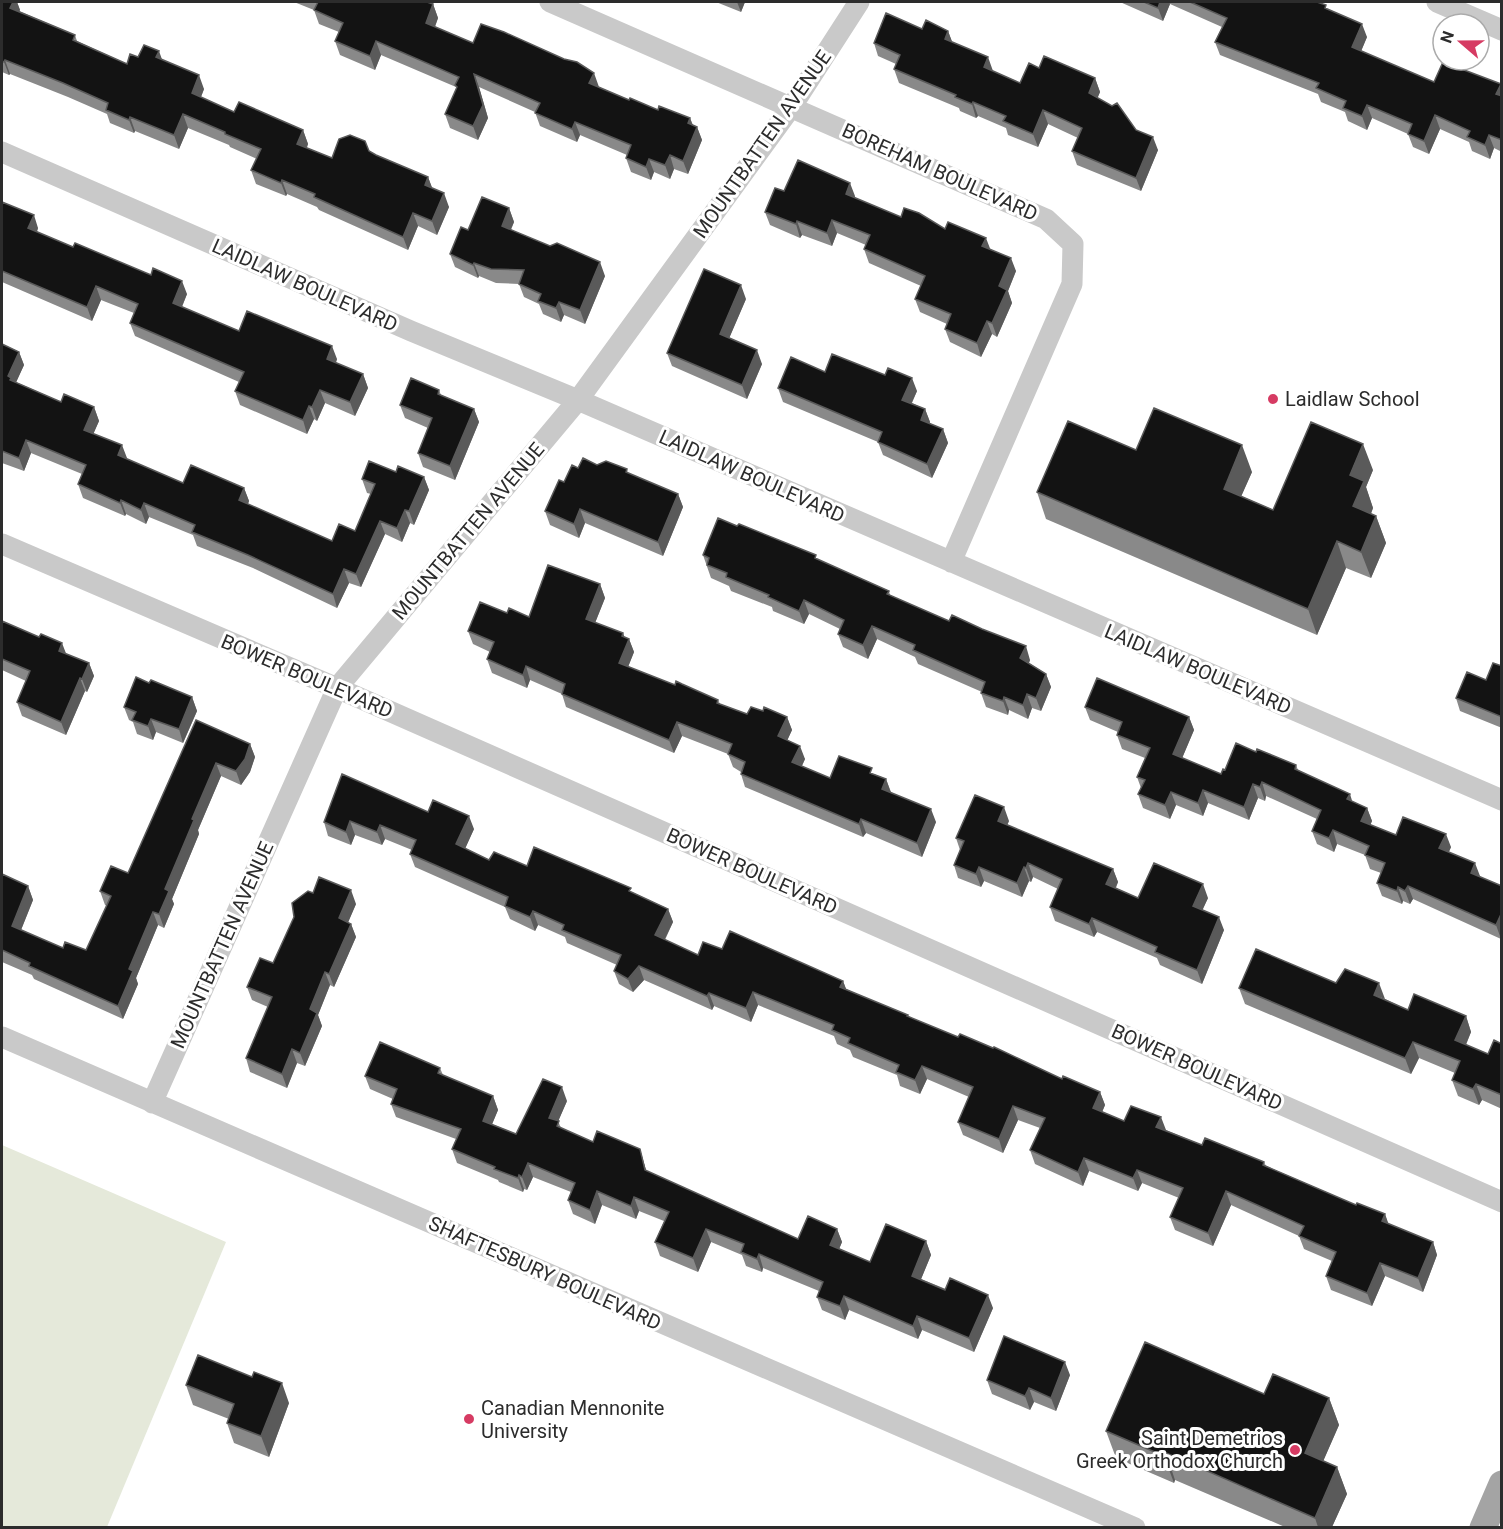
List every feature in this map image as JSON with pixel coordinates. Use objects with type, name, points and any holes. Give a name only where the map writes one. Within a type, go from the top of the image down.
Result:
[{"type":"main road","points":[[1483,1527],[1502,1484]]},
{"type":"street","name":"BOREHAM BOULEVARD","points":[[550,2],[1046,219],[1073,244],[1072,284],[951,562]]},
{"type":"street","name":"MOUNTBATTEN AVENUE","points":[[152,1102],[337,688],[578,400],[792,106],[859,2]]},
{"type":"street","points":[[1437,2],[1502,30]]},
{"type":"street","name":"LAIDLAW BOULEVARD","points":[[2,152],[411,331],[578,400],[1502,800]]},
{"type":"street","name":"BOWER BOULEVARD","points":[[2,544],[337,688],[1502,1202]]},
{"type":"street","name":"SHAFTESBURY BOULEVARD","points":[[2,1037],[1135,1527]]},
{"type":"street","name":"SHAFTESBURY BOULEVARD","points":[[1088,1508],[1117,1527]]},
{"type":"shaded area","points":[[2,1145],[226,1242],[107,1527],[2,1527]]},
{"type":"building","points":[[2,2],[13,2],[10,8],[75,35],[73,40],[127,64],[130,54],[138,57],[144,45],[159,51],[156,57],[199,75],[192,93],[234,112],[239,102],[303,130],[297,144],[332,158],[339,139],[350,135],[365,141],[369,151],[428,177],[425,185],[444,193],[432,221],[413,213],[403,237],[314,197],[315,194],[251,170],[261,149],[225,134],[225,132],[183,114],[174,135],[130,117],[129,120],[106,110],[108,103],[5,60],[2,61]]},
{"type":"building","points":[[318,2],[427,2],[433,4],[426,23],[473,43],[481,24],[504,32],[564,59],[577,62],[594,73],[589,83],[629,100],[630,98],[658,110],[659,106],[690,118],[688,123],[697,127],[683,161],[670,155],[665,165],[649,159],[646,167],[626,158],[631,145],[575,122],[572,129],[535,113],[540,103],[474,74],[483,105],[473,126],[445,114],[459,77],[376,41],[370,56],[335,41],[343,23],[314,10]]},
{"type":"building","points":[[1144,2],[1160,2],[1158,8]]},
{"type":"building","points":[[1190,2],[1317,2],[1326,5],[1325,8],[1362,24],[1352,47],[1434,82],[1438,72],[1469,72],[1501,84],[1496,94],[1502,96],[1502,140],[1489,135],[1485,145],[1467,137],[1470,131],[1435,115],[1424,141],[1408,134],[1412,124],[1367,105],[1362,116],[1343,108],[1346,101],[1316,88],[1319,83],[1215,42],[1227,18]]},
{"type":"building","points":[[886,13],[922,29],[926,20],[948,31],[945,39],[988,57],[984,67],[1020,83],[1029,63],[1039,68],[1044,56],[1095,78],[1089,93],[1112,106],[1117,103],[1136,130],[1153,137],[1136,178],[1072,151],[1082,128],[1043,110],[1033,134],[1003,121],[1006,116],[955,97],[956,95],[894,69],[900,55],[874,43]]},
{"type":"building","points":[[798,160],[850,183],[846,194],[901,217],[904,208],[919,213],[945,229],[948,222],[986,238],[982,246],[1011,258],[999,286],[1007,290],[992,323],[987,321],[977,343],[945,329],[951,314],[915,299],[925,276],[864,249],[870,235],[832,220],[827,233],[765,212],[775,188],[784,191]]},
{"type":"building","points":[[482,197],[509,208],[502,226],[550,246],[557,243],[600,262],[580,310],[559,302],[556,308],[538,301],[541,294],[519,284],[524,270],[491,269],[474,263],[473,265],[450,254],[461,227],[468,230]]},
{"type":"building","points":[[2,202],[34,215],[28,228],[73,247],[75,243],[151,275],[153,268],[182,281],[173,303],[239,331],[247,311],[332,346],[327,359],[363,374],[350,402],[320,390],[303,420],[235,391],[244,372],[130,323],[138,304],[96,286],[87,307],[2,271]]},
{"type":"building","points":[[704,269],[741,285],[720,334],[757,350],[742,385],[667,353]]},
{"type":"building","points":[[2,344],[19,352],[8,376],[10,380],[61,402],[64,394],[94,407],[84,430],[122,445],[118,455],[183,483],[191,465],[244,488],[239,500],[332,541],[339,524],[355,531],[375,484],[362,479],[369,461],[396,472],[398,466],[424,477],[409,511],[405,510],[397,528],[380,521],[356,574],[344,569],[333,594],[192,532],[195,525],[144,503],[141,510],[78,484],[86,465],[26,440],[19,458],[2,451]]},
{"type":"building","points":[[832,354],[885,375],[888,368],[912,378],[902,400],[925,409],[921,420],[943,429],[927,464],[878,442],[882,432],[778,388],[791,357],[825,372]]},
{"type":"building","points":[[411,378],[439,390],[438,394],[474,409],[450,466],[418,453],[432,418],[400,405]]},
{"type":"building","points":[[1154,408],[1242,445],[1224,489],[1273,510],[1311,422],[1363,444],[1350,475],[1364,481],[1353,506],[1376,516],[1361,552],[1337,541],[1308,609],[1037,492],[1068,421],[1136,450]]},
{"type":"building","points":[[583,458],[597,465],[606,461],[678,494],[658,542],[580,509],[574,524],[545,511],[559,480],[564,482],[572,465],[578,468]]},
{"type":"building","points":[[718,518],[737,526],[739,524],[816,555],[815,558],[889,591],[887,594],[949,621],[952,615],[1026,646],[1020,658],[1046,674],[1036,698],[1027,694],[1023,705],[1004,697],[1003,701],[981,693],[985,682],[913,650],[915,645],[872,626],[863,645],[838,634],[844,620],[804,600],[799,611],[768,597],[769,595],[726,577],[727,573],[707,565],[709,558],[703,555]]},
{"type":"building","points":[[548,565],[600,584],[586,619],[623,633],[622,636],[629,639],[619,663],[675,685],[676,681],[718,700],[717,703],[747,714],[751,707],[763,711],[764,707],[787,717],[778,736],[800,746],[792,762],[830,778],[839,756],[872,768],[870,773],[886,779],[882,789],[931,809],[917,843],[861,819],[859,824],[741,774],[745,762],[728,754],[732,744],[677,722],[669,740],[562,694],[565,684],[526,666],[523,675],[487,659],[494,642],[468,631],[480,602],[507,613],[509,608],[529,617]]},
{"type":"building","points":[[2,621],[39,637],[41,634],[62,643],[59,651],[89,663],[61,722],[17,702],[30,671],[2,659]]},
{"type":"building","points":[[1493,663],[1502,666],[1502,717],[1456,698],[1467,672],[1486,680]]},
{"type":"building","points":[[136,677],[149,683],[151,680],[192,697],[179,729],[151,719],[148,726],[132,720],[136,712],[124,707]]},
{"type":"building","points":[[1097,678],[1189,717],[1173,754],[1221,774],[1223,769],[1225,770],[1236,743],[1256,752],[1257,749],[1296,765],[1295,769],[1350,794],[1347,799],[1367,808],[1361,821],[1396,835],[1403,817],[1446,834],[1439,848],[1475,863],[1471,873],[1502,886],[1502,912],[1496,925],[1408,886],[1405,891],[1398,887],[1397,891],[1377,883],[1385,863],[1365,855],[1369,846],[1333,830],[1329,838],[1312,831],[1321,810],[1262,782],[1260,787],[1253,784],[1244,807],[1203,790],[1198,803],[1171,792],[1165,805],[1138,794],[1145,780],[1137,777],[1150,748],[1117,735],[1122,722],[1085,707]]},
{"type":"building","points":[[196,720],[250,744],[245,759],[236,771],[216,763],[165,889],[169,891],[159,914],[153,912],[129,969],[133,971],[118,1006],[29,966],[30,963],[2,950],[2,874],[28,886],[12,926],[63,948],[65,942],[86,950],[111,896],[100,891],[111,866],[128,873]]},
{"type":"building","points":[[342,774],[428,812],[433,800],[469,816],[456,844],[489,860],[494,852],[527,866],[534,847],[631,888],[629,891],[668,909],[655,935],[698,955],[703,942],[722,949],[730,931],[843,981],[840,987],[958,1037],[960,1034],[994,1047],[1062,1079],[1063,1076],[1100,1092],[1093,1108],[1124,1121],[1131,1106],[1161,1117],[1156,1127],[1202,1145],[1205,1138],[1264,1162],[1263,1165],[1356,1205],[1357,1203],[1385,1214],[1382,1221],[1433,1242],[1418,1278],[1380,1263],[1367,1293],[1326,1276],[1336,1252],[1299,1236],[1304,1226],[1226,1191],[1208,1233],[1170,1217],[1183,1188],[1137,1170],[1133,1178],[1084,1158],[1078,1172],[1030,1150],[1045,1118],[1013,1106],[999,1139],[958,1122],[973,1087],[922,1066],[915,1080],[896,1072],[899,1065],[848,1043],[850,1038],[832,1030],[834,1025],[753,992],[746,1008],[709,993],[707,996],[639,966],[628,979],[614,971],[621,955],[562,930],[564,925],[533,911],[530,917],[505,906],[508,897],[410,854],[416,840],[380,825],[377,832],[350,821],[346,832],[324,822]]},
{"type":"building","points":[[975,795],[1004,807],[998,821],[1113,869],[1106,884],[1138,898],[1154,863],[1203,884],[1193,906],[1219,917],[1197,970],[1155,952],[1157,947],[1092,918],[1089,924],[1050,907],[1062,879],[1028,863],[1017,883],[979,867],[976,874],[954,865],[964,841],[956,838]]},
{"type":"building","points":[[319,877],[351,890],[339,918],[351,924],[329,974],[325,972],[310,1009],[317,1013],[300,1053],[292,1049],[282,1074],[246,1058],[272,997],[247,987],[260,958],[273,963],[294,917],[292,903],[308,891],[313,893]]},
{"type":"building","points":[[1256,949],[1336,983],[1345,969],[1379,983],[1374,995],[1408,1010],[1414,994],[1466,1016],[1455,1040],[1488,1054],[1494,1040],[1502,1044],[1502,1095],[1476,1084],[1473,1089],[1452,1080],[1460,1061],[1413,1042],[1405,1058],[1239,988]]},
{"type":"building","points":[[380,1042],[440,1068],[438,1073],[493,1096],[483,1121],[516,1134],[543,1079],[562,1087],[549,1118],[559,1121],[557,1126],[593,1142],[597,1131],[640,1149],[645,1170],[798,1239],[808,1216],[837,1229],[830,1245],[870,1262],[886,1224],[926,1241],[912,1276],[945,1290],[950,1278],[988,1295],[969,1338],[917,1316],[913,1326],[844,1296],[840,1306],[817,1297],[823,1282],[759,1254],[757,1259],[741,1252],[744,1244],[706,1229],[693,1258],[655,1242],[669,1212],[634,1197],[631,1206],[597,1191],[590,1210],[568,1200],[575,1183],[528,1163],[522,1177],[519,1175],[518,1178],[452,1149],[461,1129],[391,1104],[397,1089],[365,1076]]},
{"type":"building","points":[[1004,1336],[1065,1362],[1051,1398],[1029,1388],[1025,1396],[987,1380]]},
{"type":"building","points":[[1145,1342],[1264,1394],[1273,1374],[1329,1398],[1305,1453],[1337,1467],[1315,1518],[1166,1453],[1164,1456],[1106,1431]]},
{"type":"building","points":[[198,1355],[252,1377],[254,1372],[282,1383],[261,1436],[227,1423],[234,1404],[186,1385]]},
{"type":"place","name":"Laidlaw School","points":[[1273,399]]},
{"type":"place","name":"Canadian Mennonite University","points":[[469,1419]]},
{"type":"place","name":"Saint Demetrios Greek Orthodox Church","points":[[1295,1450]]}]
